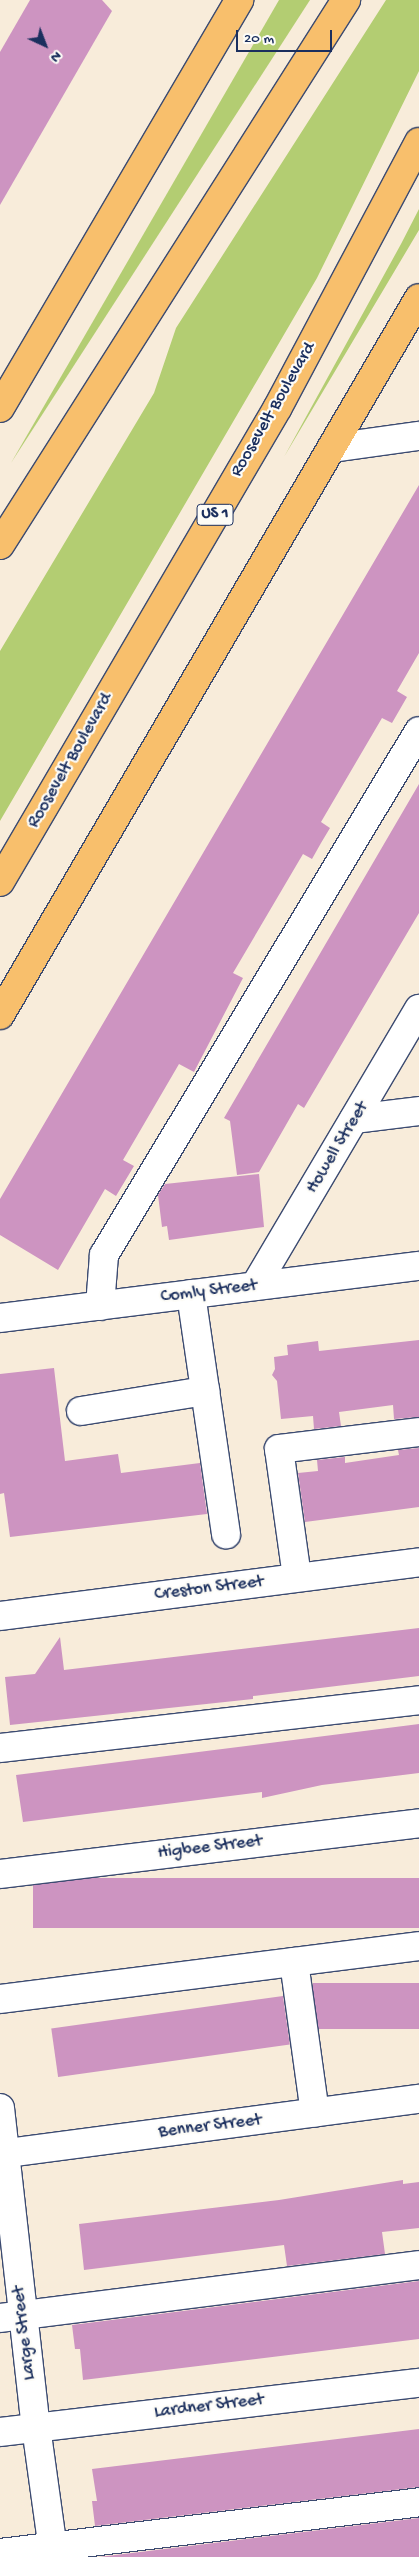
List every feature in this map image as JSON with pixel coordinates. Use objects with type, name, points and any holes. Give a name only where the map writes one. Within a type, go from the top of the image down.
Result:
[{"type":"highway","points":[[0,408],[239,0]]},
{"type":"highway","points":[[0,545],[346,0]]},
{"type":"highway","name":"Roosevelt Boulevard","points":[[0,882],[278,407],[419,142]]},
{"type":"highway","points":[[0,1015],[419,298]]},
{"type":"street","points":[[332,448],[419,436]]},
{"type":"street","points":[[100,1306],[104,1255],[419,731]]},
{"type":"street","name":"Howell Street","points":[[255,1286],[419,1009]]},
{"type":"street","points":[[354,1119],[419,1111]]},
{"type":"street","name":"Comly Street","points":[[0,1318],[419,1266]]},
{"type":"street","points":[[191,1294],[226,1534]]},
{"type":"street","points":[[82,1411],[205,1391]]},
{"type":"street","points":[[297,1577],[279,1449],[419,1432]]},
{"type":"street","name":"Creston Street","points":[[0,1616],[419,1562]]},
{"type":"street","points":[[0,1748],[419,1700]]},
{"type":"street","name":"Higbee Street","points":[[0,1874],[419,1823]]},
{"type":"street","points":[[0,1999],[419,1946]]},
{"type":"street","points":[[294,1962],[315,2113]]},
{"type":"street","name":"Benner Street","points":[[3,2154],[419,2099]]},
{"type":"street","name":"Large Street","points":[[0,2108],[11,2316],[36,2427],[53,2551]]},
{"type":"street","points":[[11,2316],[419,2265]]},
{"type":"street","name":"Lardner Street","points":[[0,2432],[419,2383]]},
{"type":"street","points":[[0,2553],[53,2551],[419,2502]]},
{"type":"green space","points":[[279,0],[310,0],[11,463]]},
{"type":"green space","points":[[386,0],[419,0],[419,71],[317,278],[0,821],[0,651],[154,393],[176,328]]},
{"type":"green space","points":[[419,209],[419,230],[284,457],[401,244]]},
{"type":"building","points":[[30,0],[102,0],[112,11],[0,205],[0,52]]},
{"type":"building","points":[[419,485],[419,653],[397,691],[407,697],[392,723],[382,718],[321,822],[330,828],[312,859],[303,854],[233,973],[243,978],[194,1072],[179,1064],[123,1160],[134,1166],[116,1196],[105,1189],[58,1270],[0,1235],[0,1199]]},
{"type":"building","points":[[419,784],[419,913],[304,1108],[298,1104],[259,1172],[237,1175],[230,1121],[224,1118]]},
{"type":"building","points":[[259,1174],[264,1227],[169,1240],[167,1226],[162,1227],[158,1195],[165,1184]]},
{"type":"building","points":[[419,1340],[419,1417],[394,1419],[393,1405],[339,1412],[341,1426],[314,1429],[313,1416],[281,1419],[277,1381],[272,1375],[275,1369],[274,1357],[288,1355],[287,1345],[318,1341],[319,1351]]},
{"type":"building","points":[[54,1368],[65,1461],[118,1454],[121,1473],[200,1463],[207,1514],[10,1537],[4,1493],[0,1494],[0,1374]]},
{"type":"building","points":[[419,1448],[419,1507],[305,1522],[298,1473],[318,1471],[317,1460],[345,1457],[345,1463],[399,1455],[398,1450]]},
{"type":"building","points":[[419,1628],[419,1676],[253,1696],[253,1699],[10,1725],[5,1677],[35,1674],[60,1637],[64,1670]]},
{"type":"building","points":[[419,1724],[419,1773],[322,1785],[262,1798],[262,1792],[23,1822],[16,1775]]},
{"type":"building","points":[[33,1878],[419,1878],[419,1928],[33,1928]]},
{"type":"building","points":[[313,1983],[419,1983],[419,2029],[313,2029]]},
{"type":"building","points":[[283,1996],[290,2045],[58,2077],[51,2029]]},
{"type":"building","points":[[403,2180],[403,2184],[419,2182],[419,2228],[382,2232],[385,2254],[287,2266],[284,2245],[84,2270],[79,2224],[279,2200]]},
{"type":"building","points":[[419,2281],[419,2339],[83,2380],[80,2349],[75,2349],[72,2325]]},
{"type":"building","points":[[419,2429],[419,2487],[95,2526],[92,2501],[97,2501],[92,2469]]},
{"type":"building","points":[[419,2518],[419,2557],[99,2557]]}]
